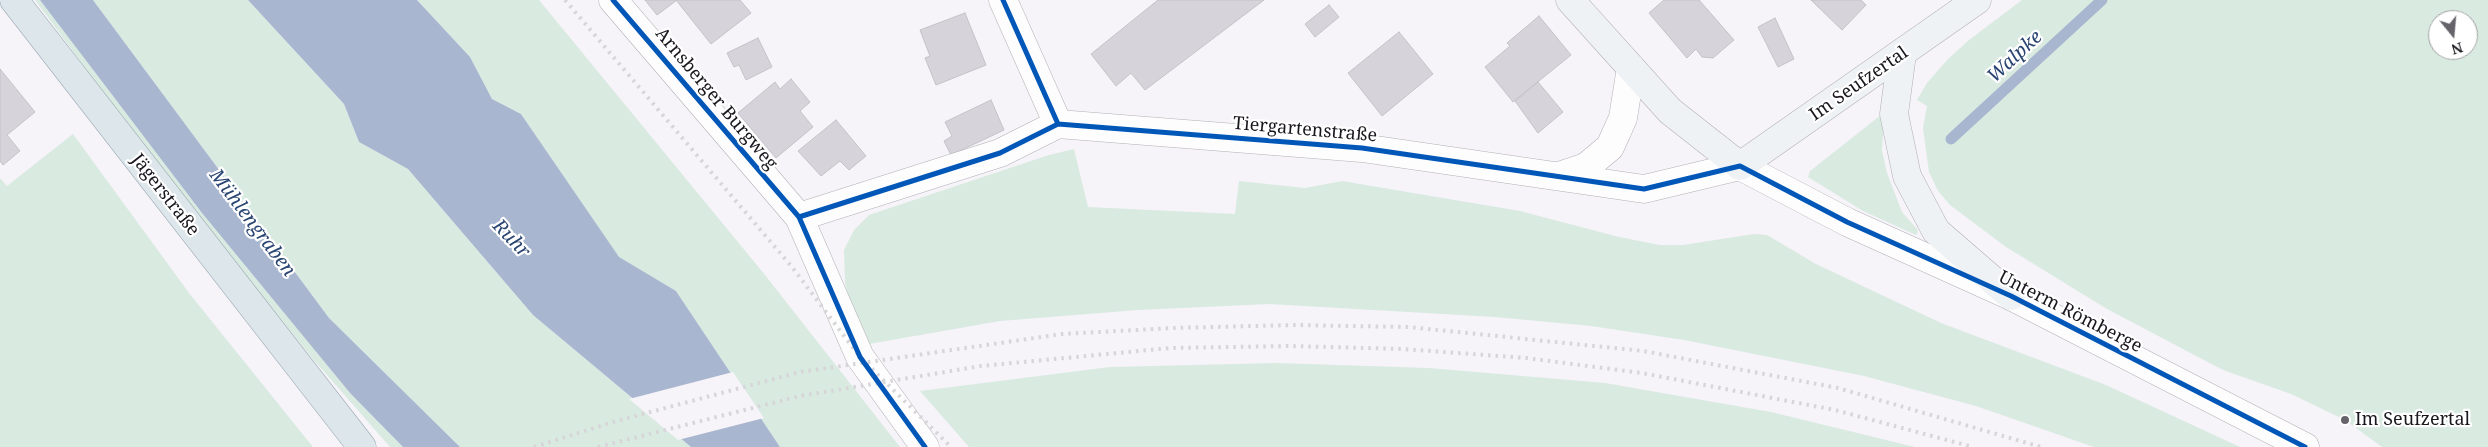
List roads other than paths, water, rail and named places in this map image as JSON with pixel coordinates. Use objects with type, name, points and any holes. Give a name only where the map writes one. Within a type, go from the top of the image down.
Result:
[{"type":"main road","name":"Jägerstraße","points":[[14,0],[362,447]]},
{"type":"main road","name":"Unterm Römberge","points":[[1570,0],[1670,111],[1740,166]]},
{"type":"main road","name":"Im Seufzertal","points":[[1740,166],[1977,0]]},
{"type":"main road","points":[[1902,54],[1894,114],[1907,176],[1936,231],[2011,296]]},
{"type":"street","name":"Arnsberger Burgweg","points":[[614,0],[799,217],[860,357],[925,447]]},
{"type":"street","points":[[799,217],[1000,153],[1058,124],[1003,0]]},
{"type":"street","name":"Tiergartenstraße","points":[[1558,176],[1586,167],[1610,147],[1623,118],[1631,68]]},
{"type":"street","name":"Tiergartenstraße","points":[[1058,124],[1362,148],[1644,189],[1740,166]]},
{"type":"street","name":"Unterm Römberge","points":[[1740,166],[1847,222],[2011,296],[2305,447]]},
{"type":"water","name":"Mühlengraben","points":[[40,0],[93,0],[329,318],[460,447],[403,447],[350,393],[202,213]]},
{"type":"water","name":"Ruhr","points":[[248,0],[417,0],[470,57],[492,99],[521,114],[619,257],[676,291],[780,447],[691,447],[533,315],[408,169],[359,142],[344,104]]},
{"type":"waterway","name":"Walpke","points":[[1951,139],[2102,0]]},
{"type":"railway","points":[[565,0],[792,267],[860,357],[951,447]]},
{"type":"railway","points":[[534,447],[613,422],[800,372],[1062,334],[1173,328],[1294,325],[1409,327],[1643,351],[1838,388],[2041,447]]},
{"type":"railway","points":[[598,447],[800,396],[981,366],[1170,348],[1291,346],[1403,349],[1526,358],[1642,373],[1835,410],[1973,447]]},
{"type":"place","name":"Im Seufzertal","points":[[2345,420]]}]
